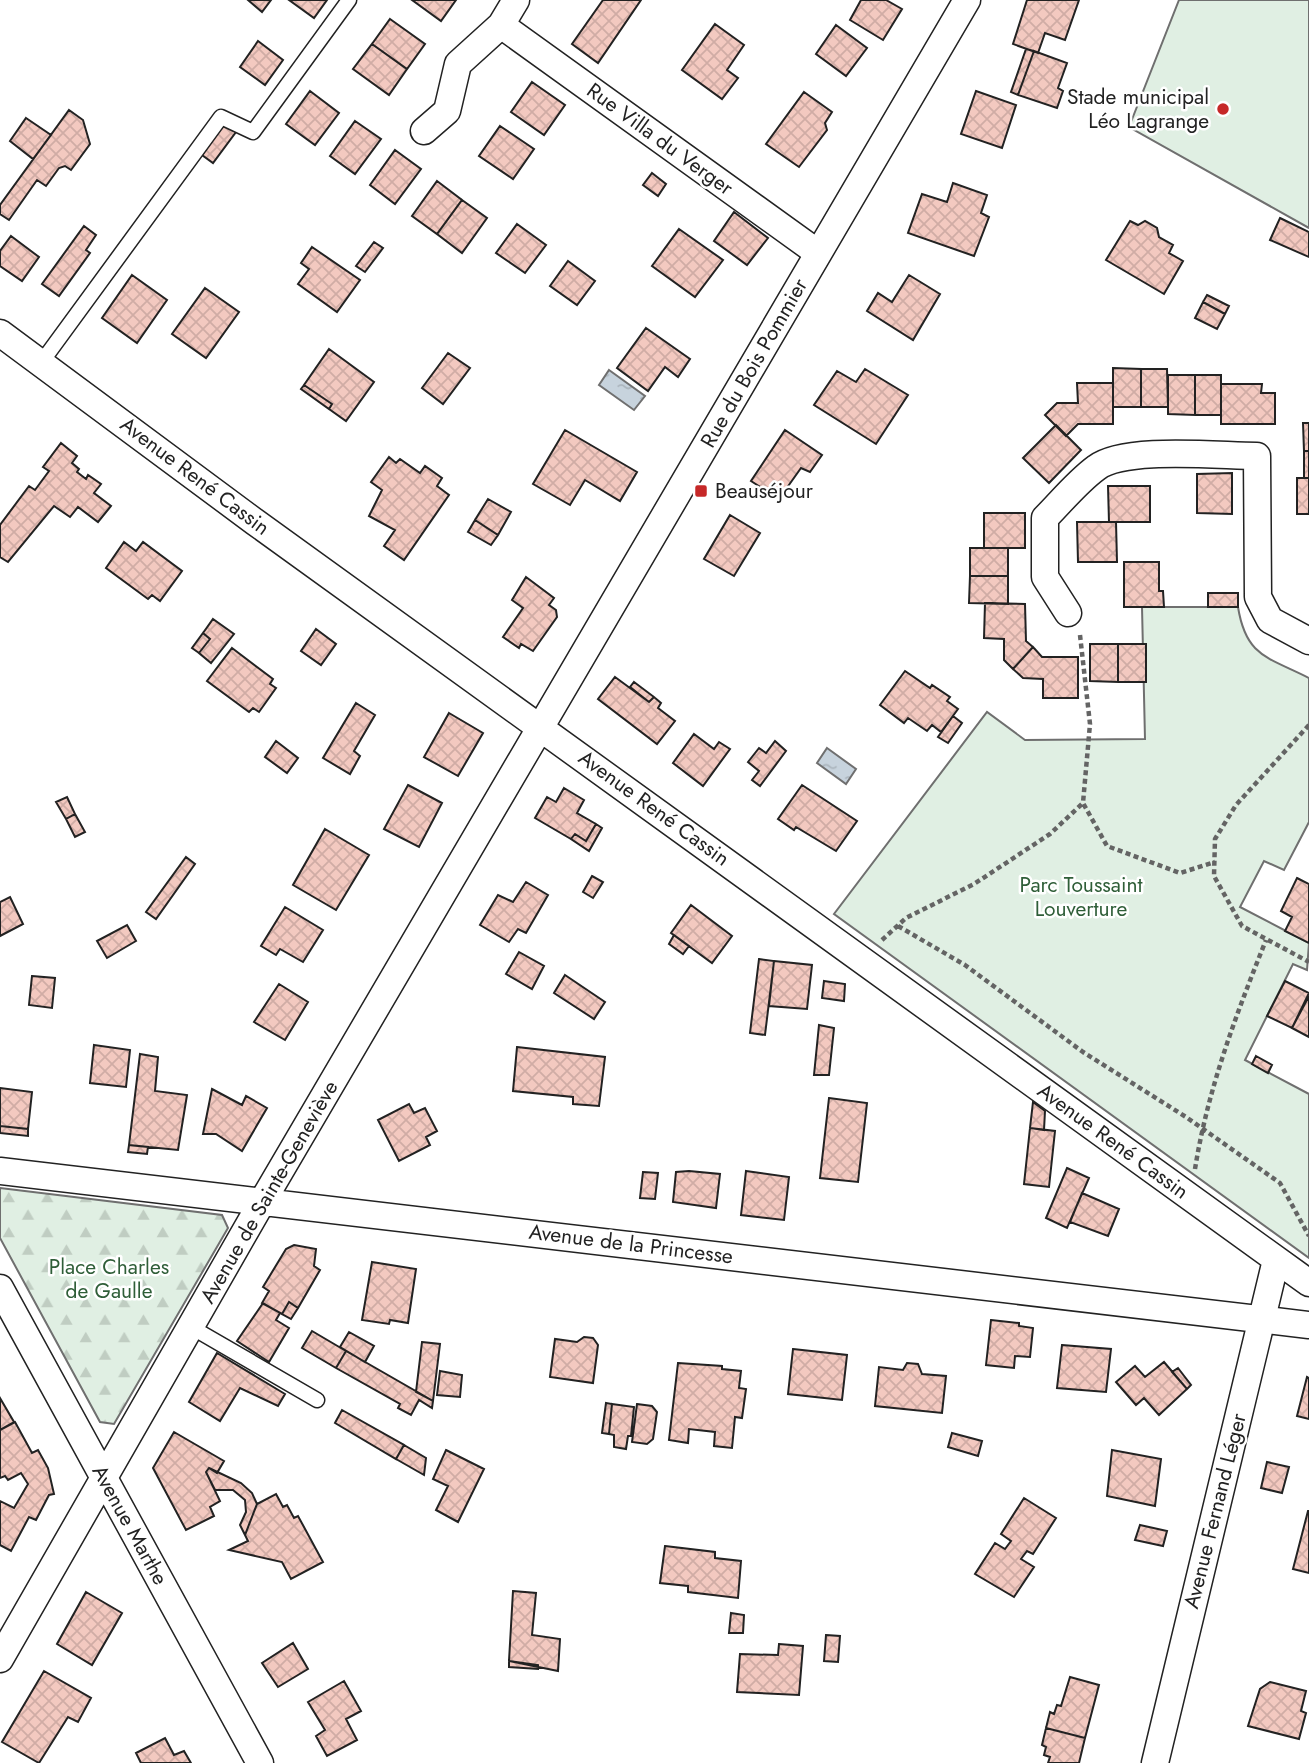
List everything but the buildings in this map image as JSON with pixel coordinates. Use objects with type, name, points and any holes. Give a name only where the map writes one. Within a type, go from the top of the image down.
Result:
[{"type":"street","points":[[424,131],[447,111],[458,64],[501,25],[516,0]]},
{"type":"street","name":"Rue du Bois Pommier","points":[[542,726],[967,0]]},
{"type":"street","name":"Rue Villa du Verger","points":[[501,25],[818,253]]},
{"type":"street","name":"Avenue René Cassin","points":[[0,333],[255,522],[542,726],[1309,1283]]},
{"type":"street","points":[[1068,613],[1045,578],[1045,518],[1096,467],[1116,457],[1140,455],[1257,456],[1258,597],[1270,620],[1309,641]]},
{"type":"street","name":"Avenue de Sainte-Geneviève","points":[[0,1659],[262,1202],[542,726]]},
{"type":"street","name":"Avenue de la Princesse","points":[[0,1171],[1309,1325]]},
{"type":"street","name":"Avenue Fernand Léger","points":[[1155,1763],[1276,1259]]},
{"type":"street","name":"Avenue Marthe","points":[[0,1288],[260,1763]]},
{"type":"lane","points":[[41,363],[221,117],[253,132],[349,0]]},
{"type":"lane","points":[[191,1327],[317,1400]]},
{"type":"path","points":[[1068,613],[1080,632],[1090,723],[1083,803],[1107,846],[1180,873],[1215,862]]},
{"type":"path","points":[[1309,725],[1236,805],[1215,839],[1214,876],[1242,926],[1309,962]]},
{"type":"path","points":[[862,958],[906,918],[974,884],[1050,834],[1083,803]]},
{"type":"path","points":[[898,926],[965,965],[1083,1052],[1202,1128],[1280,1183],[1309,1236]]},
{"type":"path","points":[[1190,1197],[1202,1128],[1226,1040],[1266,940]]},
{"type":"green space","name":"Stade municipal Léo Lagrange","points":[[1179,0],[1309,0],[1309,228],[1129,127]]},
{"type":"green space","name":"Parc Toussaint Louverture","points":[[1142,607],[1238,607],[1242,624],[1253,646],[1271,659],[1309,678],[1309,822],[1284,870],[1264,861],[1240,907],[1309,943],[1307,970],[1293,964],[1245,1060],[1309,1094],[1309,1258],[834,914],[987,712],[1025,740],[1145,739]]},
{"type":"green space","name":"Place Charles de Gaulle","points":[[0,1188],[222,1215],[228,1228],[114,1424],[100,1422],[0,1238]]},
{"type":"water","points":[[609,370],[645,396],[634,410],[599,385]]},
{"type":"water","points":[[827,748],[856,769],[846,784],[817,763]]},
{"type":"place","name":"Stade municipal Léo Lagrange","points":[[1223,109]]},
{"type":"place","name":"Beauséjour","points":[[701,491]]}]
